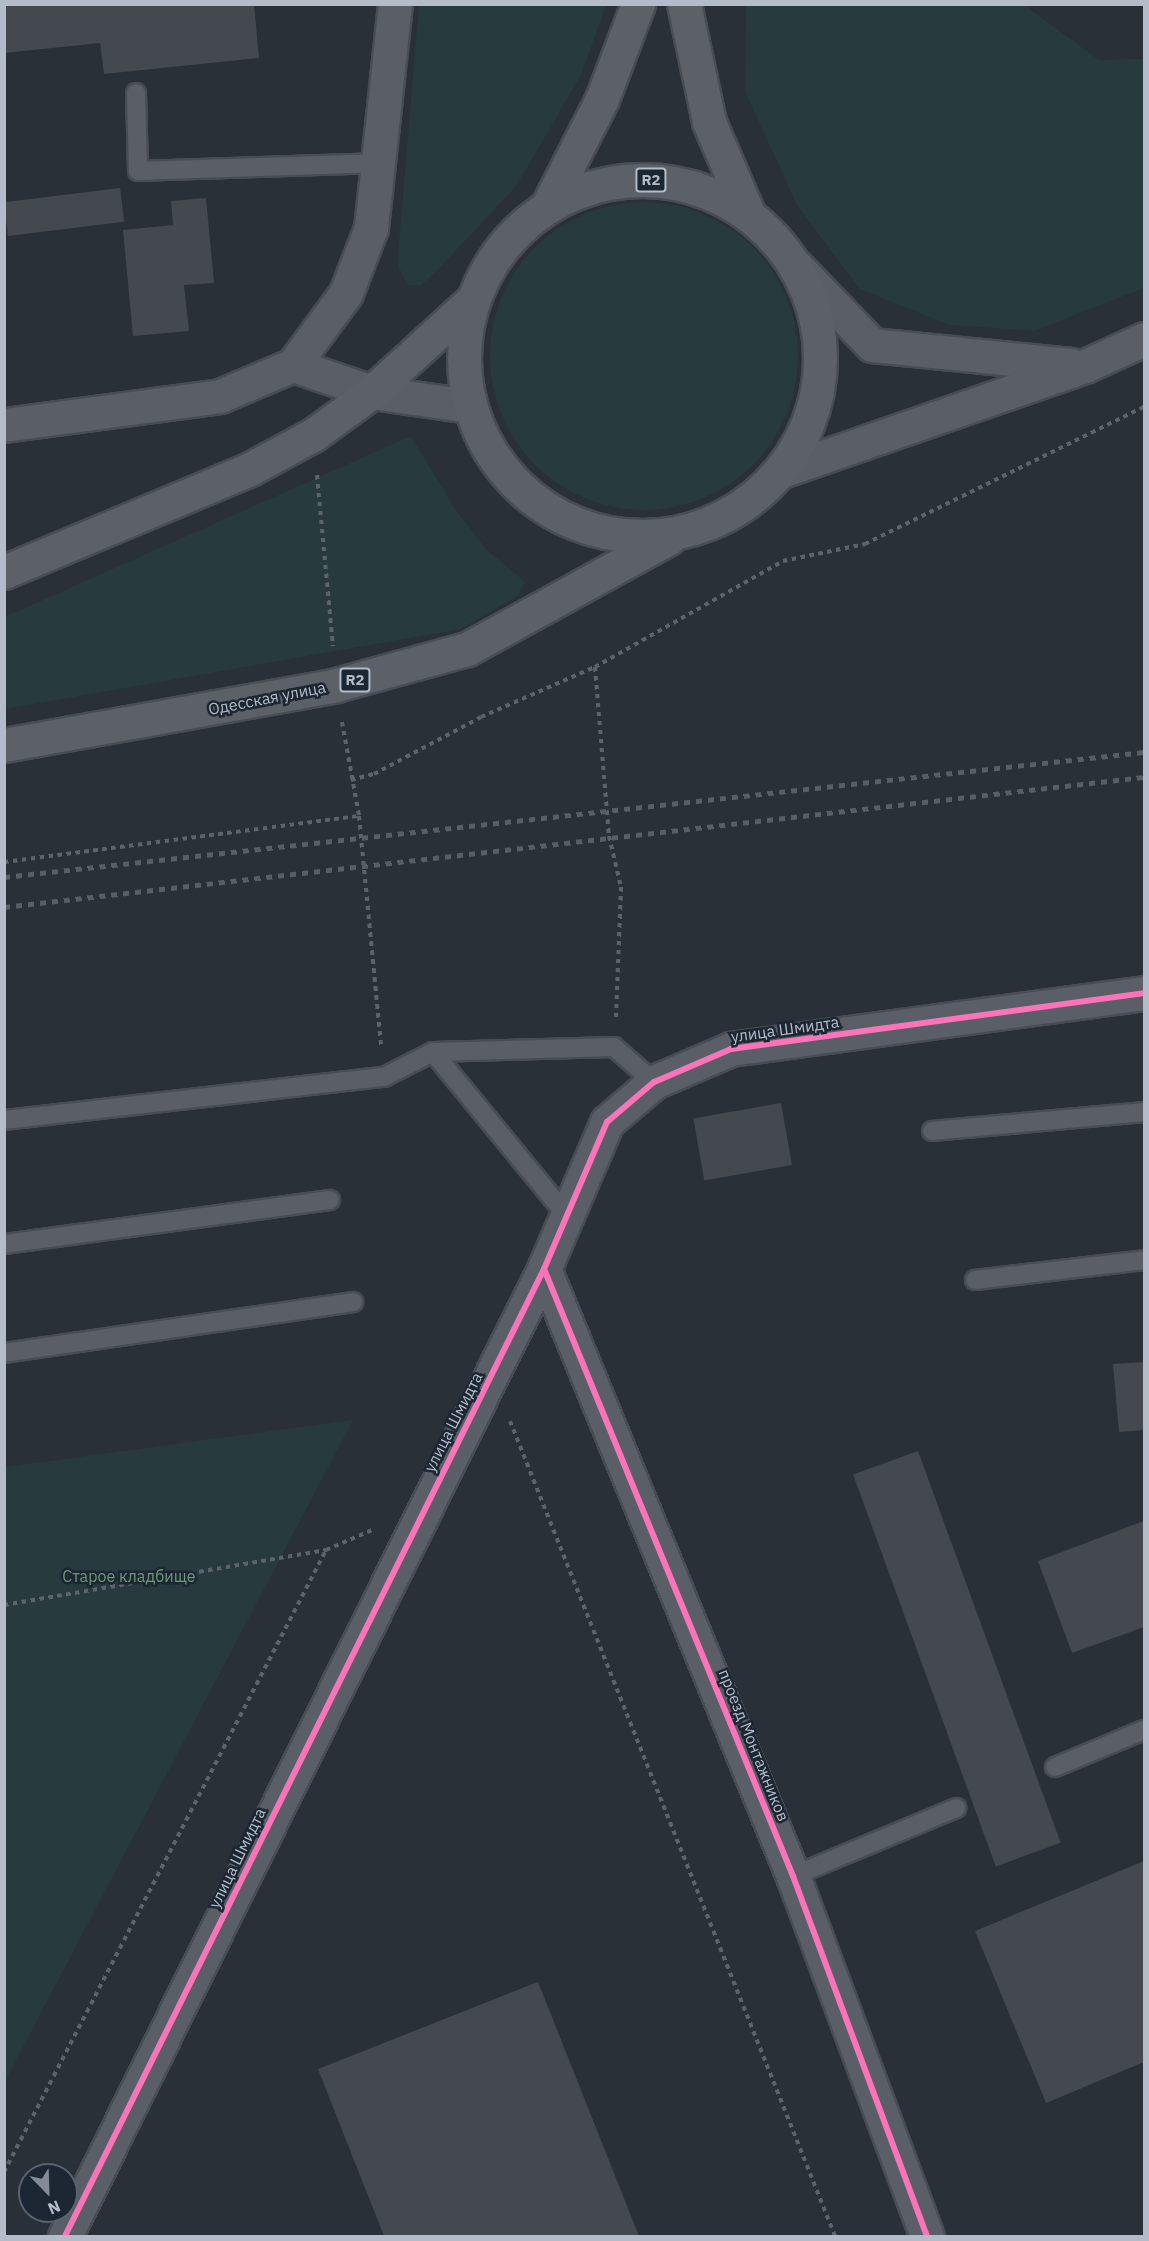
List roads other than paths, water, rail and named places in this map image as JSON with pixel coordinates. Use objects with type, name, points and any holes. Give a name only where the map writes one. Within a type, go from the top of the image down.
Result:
[{"type":"main road","name":"R2","points":[[548,205],[607,183],[670,181],[711,192],[748,213],[797,267],[817,317],[821,371],[809,424],[782,471],[735,512],[677,534],[624,536],[582,526],[526,495],[491,455],[469,406],[462,353],[472,301],[502,247],[548,205],[602,99],[638,4]]},
{"type":"main road","name":"R2","points":[[684,4],[709,122],[748,213]]},
{"type":"main road","name":"R2","points":[[4,572],[250,470],[313,435],[372,392],[472,301]]},
{"type":"main road","name":"Одесская улица","points":[[4,745],[336,685],[466,648],[677,534]]},
{"type":"street","points":[[4,425],[220,396],[293,365],[346,292],[371,228],[381,163],[395,4]]},
{"type":"street","points":[[797,267],[872,345],[1085,366]]},
{"type":"street","points":[[782,471],[1085,366],[1144,339]]},
{"type":"street","points":[[293,365],[372,392],[469,406]]},
{"type":"street","name":"улица Шмидта","points":[[65,2236],[544,1269],[565,1213],[607,1122],[654,1082],[731,1049],[1144,993]]},
{"type":"street","name":"проезд Монтажников","points":[[544,1269],[793,1876],[927,2236]]},
{"type":"lane","points":[[136,93],[138,171],[381,163]]},
{"type":"lane","points":[[4,1120],[384,1077],[433,1052],[614,1047],[654,1082]]},
{"type":"lane","points":[[433,1052],[565,1213]]},
{"type":"lane","points":[[932,1131],[1144,1112]]},
{"type":"lane","points":[[4,1244],[330,1200]]},
{"type":"lane","points":[[975,1280],[1144,1260]]},
{"type":"lane","points":[[4,1353],[353,1302]]},
{"type":"lane","points":[[1055,1767],[1144,1730]]},
{"type":"lane","points":[[793,1876],[956,1808]]},
{"type":"railway","points":[[4,877],[1144,752]]},
{"type":"railway","points":[[4,907],[1144,777]]},
{"type":"park label","name":"Старое кладбище","points":[[129,1576]]}]
